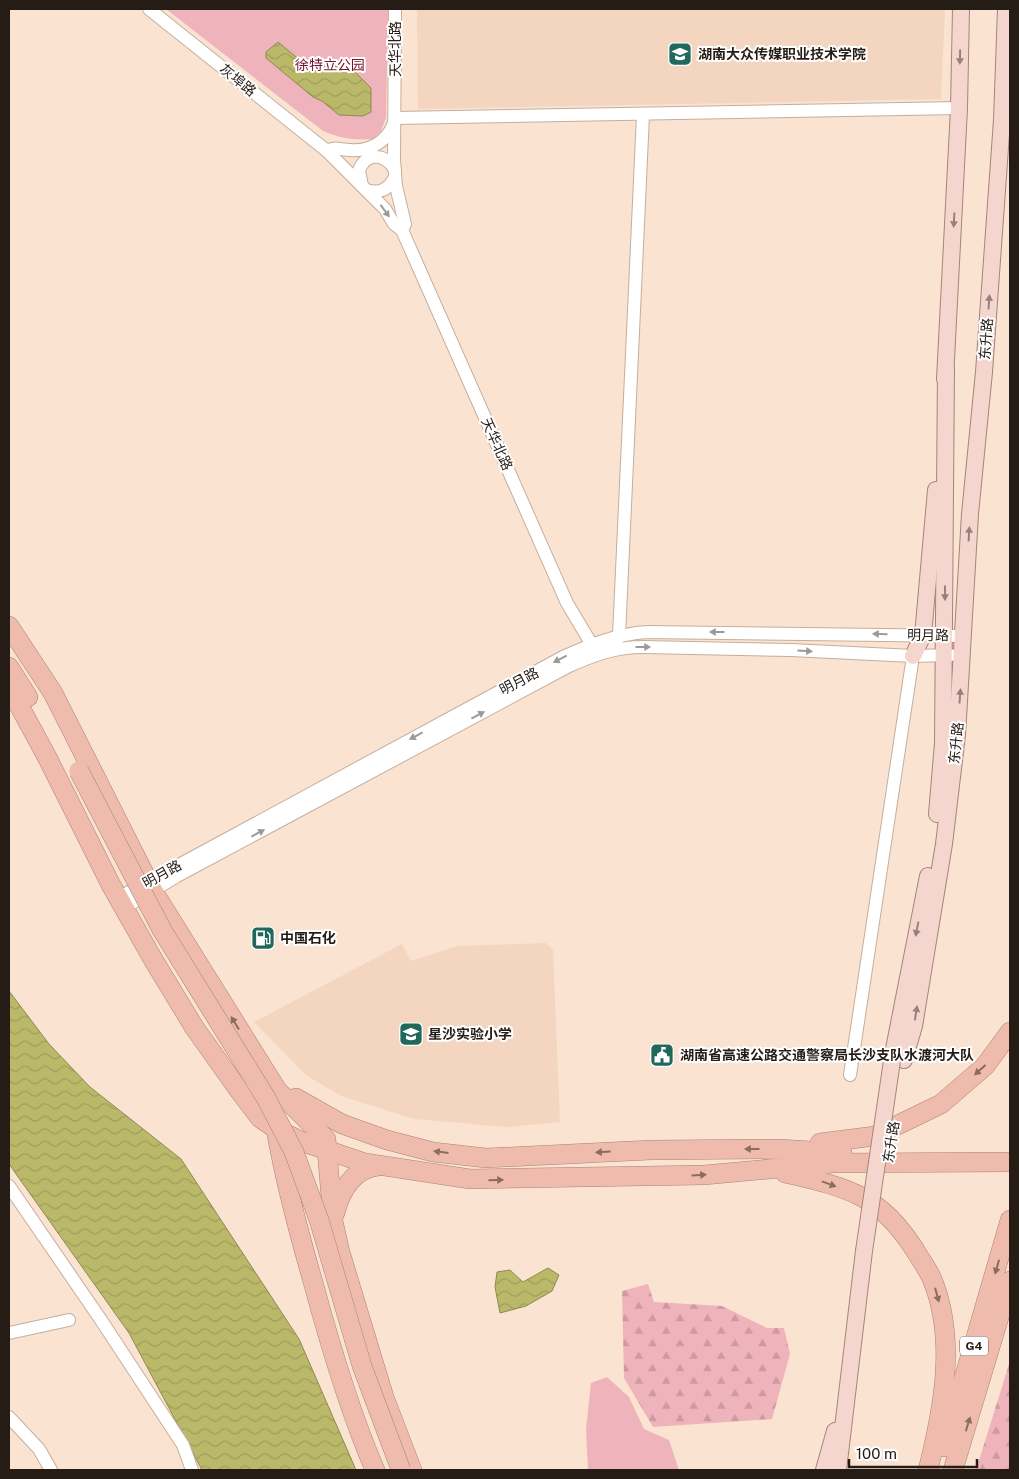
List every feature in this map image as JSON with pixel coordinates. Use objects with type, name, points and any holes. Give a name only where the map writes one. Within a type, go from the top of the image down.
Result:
[{"type":"highway","points":[[9,626],[53,693],[151,886],[277,1090],[326,1139],[333,1221],[340,1252],[384,1397],[412,1470]]},
{"type":"highway","points":[[9,646],[32,682],[135,906],[233,1062],[263,1113],[282,1152],[306,1217],[354,1379],[388,1470]]},
{"type":"highway","points":[[9,667],[75,775],[162,930],[266,1098],[294,1152],[319,1220],[362,1366],[401,1470]]},
{"type":"highway","points":[[9,688],[121,903],[194,1028],[260,1118],[276,1129],[328,1150],[378,1166],[486,1180],[704,1175],[833,1163],[1010,1162]]},
{"type":"highway","points":[[780,1149],[875,1136],[941,1104],[985,1066],[1010,1032]]},
{"type":"highway","points":[[262,1064],[290,1095],[342,1124],[387,1140],[433,1152],[486,1158],[652,1150],[780,1149],[843,1153],[1010,1153]]},
{"type":"highway","points":[[276,1129],[285,1184],[326,1328],[356,1424],[375,1470]]},
{"type":"highway","points":[[333,1221],[337,1204],[351,1179],[368,1167],[378,1166]]},
{"type":"highway","points":[[764,1168],[825,1182],[858,1195],[883,1210],[904,1233],[932,1279],[947,1332],[944,1385],[935,1441],[928,1470]]},
{"type":"highway","name":"G4","points":[[936,1470],[1010,1220]]},
{"type":"highway","name":"G4","points":[[953,1470],[1010,1281]]},
{"type":"highway","points":[[993,1342],[1010,1292]]},
{"type":"main road","name":"东升路","points":[[913,656],[923,635],[946,369],[959,108],[961,9]]},
{"type":"main road","name":"东升路","points":[[898,1057],[914,1026],[944,844],[957,735],[970,514],[984,372],[1002,120],[1006,9]]},
{"type":"main road","name":"东升路","points":[[838,1470],[844,1403],[898,1057],[935,840],[943,743],[946,369]]},
{"type":"main road","name":"东升路","points":[[844,1470],[868,1252]]},
{"type":"main road","points":[[824,1470],[844,1403]]},
{"type":"street","name":"灰埠路","points":[[149,9],[327,151]]},
{"type":"street","name":"天华北路","points":[[396,9],[395,174],[405,224],[402,230],[567,603],[595,649]]},
{"type":"street","points":[[327,151],[335,147],[360,151],[383,140],[391,132],[395,118],[959,108]]},
{"type":"street","points":[[612,650],[619,636],[643,115]]},
{"type":"street","points":[[378,156],[383,140]]},
{"type":"street","points":[[327,151],[347,158],[365,160],[378,156],[388,160],[395,174],[388,188],[383,191],[364,188]]},
{"type":"street","points":[[327,151],[385,209],[394,224],[402,230]]},
{"type":"street","points":[[364,188],[359,170],[365,160]]},
{"type":"street","name":"明月路","points":[[121,903],[151,886],[177,876],[569,666],[619,636],[647,632],[963,636]]},
{"type":"street","name":"明月路","points":[[595,649],[612,650],[629,647],[791,650],[913,656],[962,655]]},
{"type":"street","points":[[850,1075],[913,656]]},
{"type":"street","points":[[9,1186],[101,1320],[177,1436],[192,1470]]},
{"type":"street","points":[[9,1333],[69,1320]]},
{"type":"street","points":[[9,1417],[38,1449],[50,1470]]},
{"type":"shaded area","name":"湖南大众传媒职业技术学院","points":[[417,9],[945,9],[941,99],[418,109]]},
{"type":"shaded area","name":"星沙实验小学","points":[[546,943],[553,950],[560,1122],[507,1127],[414,1119],[341,1096],[306,1075],[254,1022],[402,944],[411,961],[457,946]]},
{"type":"green space","name":"徐特立公园","points":[[166,9],[388,9],[386,118],[381,131],[373,139],[359,139],[342,137],[323,131]]},
{"type":"green space","points":[[648,1284],[654,1302],[722,1306],[767,1328],[784,1328],[790,1354],[772,1419],[653,1427],[624,1378],[622,1291]]},
{"type":"green space","points":[[1010,1361],[1010,1470],[976,1470]]},
{"type":"green space","points":[[607,1377],[629,1397],[644,1429],[669,1440],[679,1470],[588,1470],[586,1429],[591,1383]]},
{"type":"water","points":[[278,42],[307,66],[350,67],[371,88],[371,112],[363,116],[339,115],[322,101],[313,97],[266,58],[266,52]]},
{"type":"water","points":[[9,991],[49,1044],[90,1087],[181,1159],[299,1339],[356,1470],[202,1470],[129,1333],[9,1164]]},
{"type":"water","points":[[548,1268],[559,1275],[552,1291],[526,1306],[500,1313],[495,1287],[497,1272],[510,1270],[523,1282]]},
{"type":"place","name":"湖南大众传媒职业技术学院","points":[[680,54]]},
{"type":"place","name":"中国石化","points":[[263,938]]},
{"type":"place","name":"星沙实验小学","points":[[411,1034]]},
{"type":"place","name":"湖南省高速公路交通警察局长沙支队水渡河大队","points":[[662,1055]]}]
